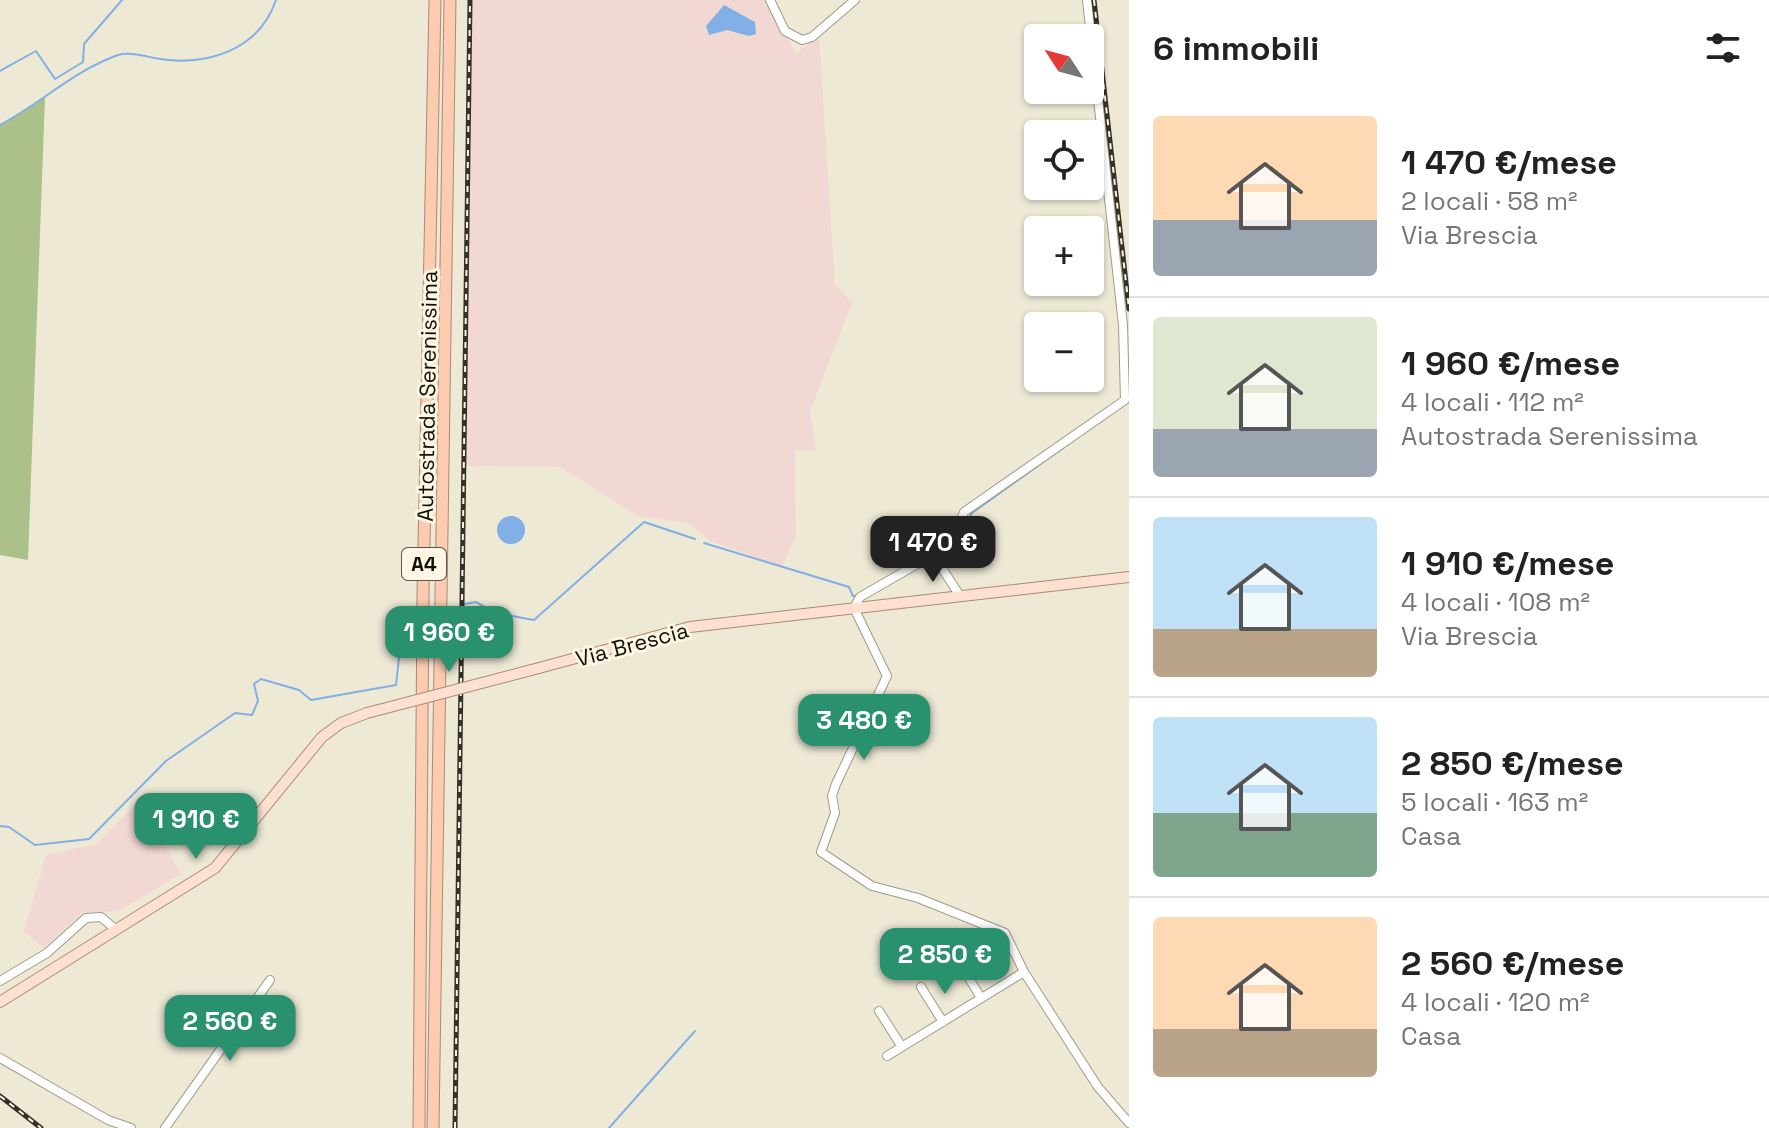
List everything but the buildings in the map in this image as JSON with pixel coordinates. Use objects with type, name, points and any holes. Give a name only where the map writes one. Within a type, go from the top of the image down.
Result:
[{"type":"highway","name":"Autostrada Serenissima","points":[[419,1128],[423,596],[435,0]]},
{"type":"highway","name":"Autostrada Serenissima","points":[[433,1128],[450,0]]},
{"type":"main road","name":"Via Brescia","points":[[2,1002],[215,868],[322,737],[341,723],[367,713],[690,627],[1129,577]]},
{"type":"street","points":[[770,0],[785,31],[802,40],[812,37],[855,0]]},
{"type":"street","points":[[1087,0],[1128,393],[1125,400],[964,512],[952,542],[862,596],[854,608],[887,676],[836,784],[832,796],[835,813],[821,852],[872,886],[915,898],[1005,933],[1024,972],[1098,1087],[1129,1123]]},
{"type":"street","points":[[933,554],[960,596]]},
{"type":"street","points":[[0,981],[47,953],[86,918],[101,917],[115,929]]},
{"type":"street","points":[[958,960],[981,998]]},
{"type":"street","points":[[887,1056],[1024,972]]},
{"type":"street","points":[[165,1128],[270,980]]},
{"type":"street","points":[[921,987],[943,1022]]},
{"type":"street","points":[[879,1011],[902,1047]]},
{"type":"street","points":[[0,1058],[99,1115],[131,1128]]},
{"type":"shaded area","points":[[470,0],[768,0],[796,54],[819,34],[835,284],[852,303],[810,411],[816,450],[795,450],[796,535],[782,567],[710,541],[689,523],[638,516],[560,467],[463,466]]},
{"type":"shaded area","points":[[140,800],[181,874],[119,911],[83,913],[43,948],[24,931],[46,855],[96,844]]},
{"type":"green space","points":[[45,97],[28,560],[0,555],[0,125]]},
{"type":"water","points":[[724,5],[755,22],[756,34],[749,36],[727,30],[709,35],[706,26]]},
{"type":"water","points":[[511,516],[521,520],[525,530],[521,540],[511,544],[501,540],[497,530],[501,520]]},
{"type":"waterway","points":[[0,71],[36,51],[55,79],[83,62],[84,44],[122,0]]},
{"type":"waterway","points":[[0,125],[87,69],[118,55],[133,54],[178,61],[213,57],[230,51],[257,31],[276,0]]},
{"type":"waterway","points":[[947,551],[955,546],[972,513],[1063,448]]},
{"type":"waterway","points":[[464,604],[476,602],[496,613],[534,620],[644,522],[695,539]]},
{"type":"waterway","points":[[704,543],[849,587],[853,596],[859,596]]},
{"type":"waterway","points":[[0,826],[9,827],[35,845],[89,839],[166,761],[235,713],[252,715],[258,701],[254,684],[261,679],[299,690],[311,700],[396,685],[403,621]]},
{"type":"waterway","points":[[609,1128],[695,1031]]},
{"type":"railway","points":[[455,1128],[470,0]]},
{"type":"railway","points":[[1094,0],[1129,309]]},
{"type":"railway","points":[[0,1096],[41,1128]]}]
